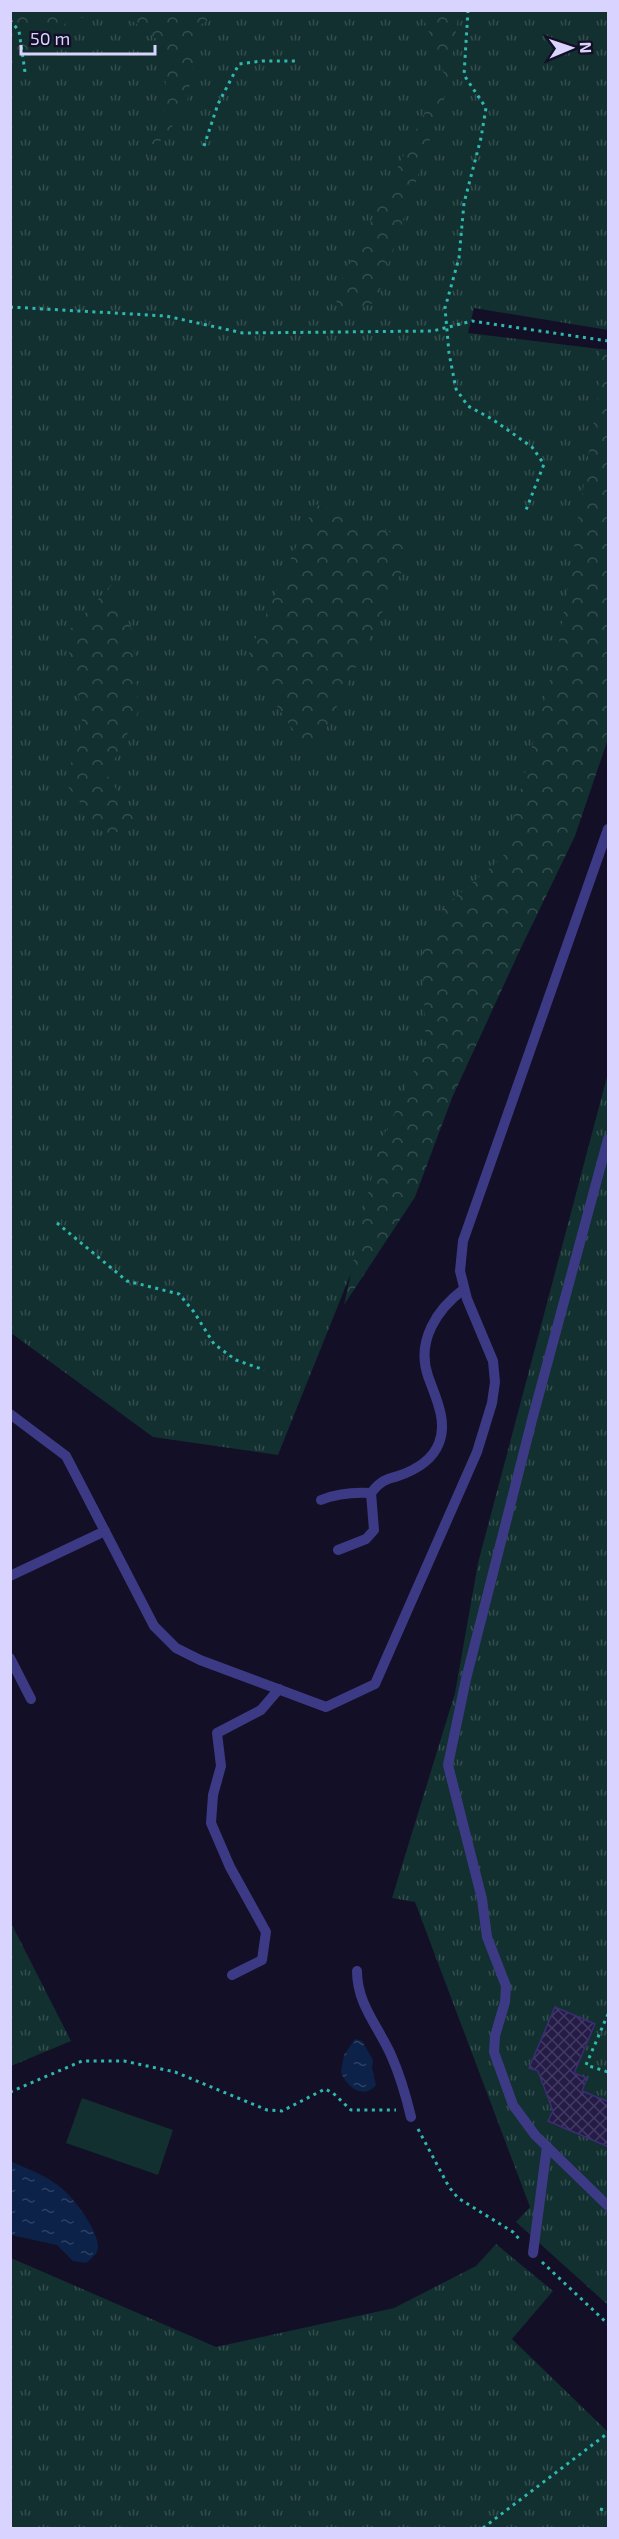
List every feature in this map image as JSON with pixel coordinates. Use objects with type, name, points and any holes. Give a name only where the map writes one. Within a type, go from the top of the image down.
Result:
[{"type":"lane","points":[[10,1414],[66,1456],[154,1626],[176,1648],[200,1660],[326,1707],[375,1684],[477,1452],[492,1402],[495,1382],[493,1361],[464,1289],[460,1271],[463,1241],[609,829]]},
{"type":"lane","points":[[609,1139],[526,1443],[466,1679],[448,1765],[482,1899],[487,1937],[506,1986],[505,2002],[495,2036],[494,2052],[513,2105],[535,2135],[609,2206]]},
{"type":"lane","points":[[338,1550],[366,1539],[374,1530],[372,1493],[381,1482],[422,1466],[432,1456],[441,1441],[442,1419],[424,1357],[428,1335],[436,1316],[448,1301],[464,1289]]},
{"type":"lane","points":[[321,1500],[355,1492],[372,1493]]},
{"type":"lane","points":[[10,1576],[105,1531]]},
{"type":"lane","points":[[10,1658],[31,1699]]},
{"type":"lane","points":[[232,1975],[262,1960],[266,1932],[230,1867],[211,1823],[213,1795],[221,1766],[218,1733],[261,1710],[279,1689]]},
{"type":"lane","points":[[357,1971],[360,1999],[392,2057],[411,2117]]},
{"type":"lane","points":[[533,2253],[547,2146]]},
{"type":"path","points":[[468,10],[464,75],[486,108],[464,203],[459,258],[445,308],[449,352],[456,389],[468,406],[492,419],[532,447],[544,464],[526,510]]},
{"type":"path","points":[[10,20],[19,31],[25,72]]},
{"type":"path","points":[[204,146],[218,104],[239,64],[296,61]]},
{"type":"path","points":[[10,307],[166,316],[243,333],[433,331],[472,321],[609,340]]},
{"type":"path","points":[[57,1223],[127,1281],[179,1294],[194,1312],[214,1344],[236,1360],[264,1370]]},
{"type":"path","points":[[609,2014],[586,2065],[609,2072]]},
{"type":"path","points":[[10,2092],[82,2061],[123,2061],[175,2072],[267,2110],[282,2111],[325,2089],[333,2093],[351,2110],[400,2110],[411,2117],[449,2187],[458,2198],[513,2232],[609,2324]]},
{"type":"path","points":[[483,2529],[609,2433]]},
{"type":"path","points":[[600,2509],[609,2511]]},
{"type":"green space","points":[[11,11],[608,11],[608,330],[474,308],[468,333],[608,350],[554,743],[388,1181],[278,1455],[153,1437],[11,1333]]},
{"type":"green space","points":[[19,11],[229,11],[199,25],[186,109],[142,164],[167,106],[163,44],[122,13],[71,19],[11,69],[11,19]]},
{"type":"green space","points":[[421,11],[459,11],[448,85],[376,302],[342,315],[334,295],[444,74]]},
{"type":"green space","points":[[600,349],[608,350],[608,739],[575,836],[452,1098],[415,1197],[344,1305],[378,1148],[426,1045],[422,948],[445,906],[503,857],[558,648],[598,395]]},
{"type":"green space","points":[[315,504],[416,542],[312,758],[246,660]]},
{"type":"green space","points":[[111,585],[132,630],[139,710],[107,775],[141,827],[105,835],[66,784],[83,716],[65,635]]},
{"type":"green space","points":[[608,1073],[608,2305],[516,2222],[530,2207],[415,1902],[392,1898],[455,1693],[478,1563]]},
{"type":"green space","points":[[11,1923],[71,2041],[10,2066]]},
{"type":"green space","points":[[82,2098],[173,2130],[158,2175],[66,2143]]},
{"type":"green space","points":[[496,2244],[553,2291],[512,2339],[608,2432],[608,2528],[11,2528],[11,2258],[216,2347],[394,2308],[476,2266]]},
{"type":"water","points":[[355,2039],[362,2041],[373,2060],[372,2068],[376,2085],[366,2091],[351,2087],[341,2072],[344,2055]]},
{"type":"water","points":[[10,2161],[51,2180],[69,2195],[82,2211],[93,2229],[98,2245],[96,2253],[86,2263],[73,2261],[57,2245],[11,2235]]},
{"type":"building","points":[[555,2007],[595,2024],[574,2073],[587,2078],[582,2091],[609,2102],[609,2147],[548,2121],[553,2111],[538,2071],[529,2068]]}]
